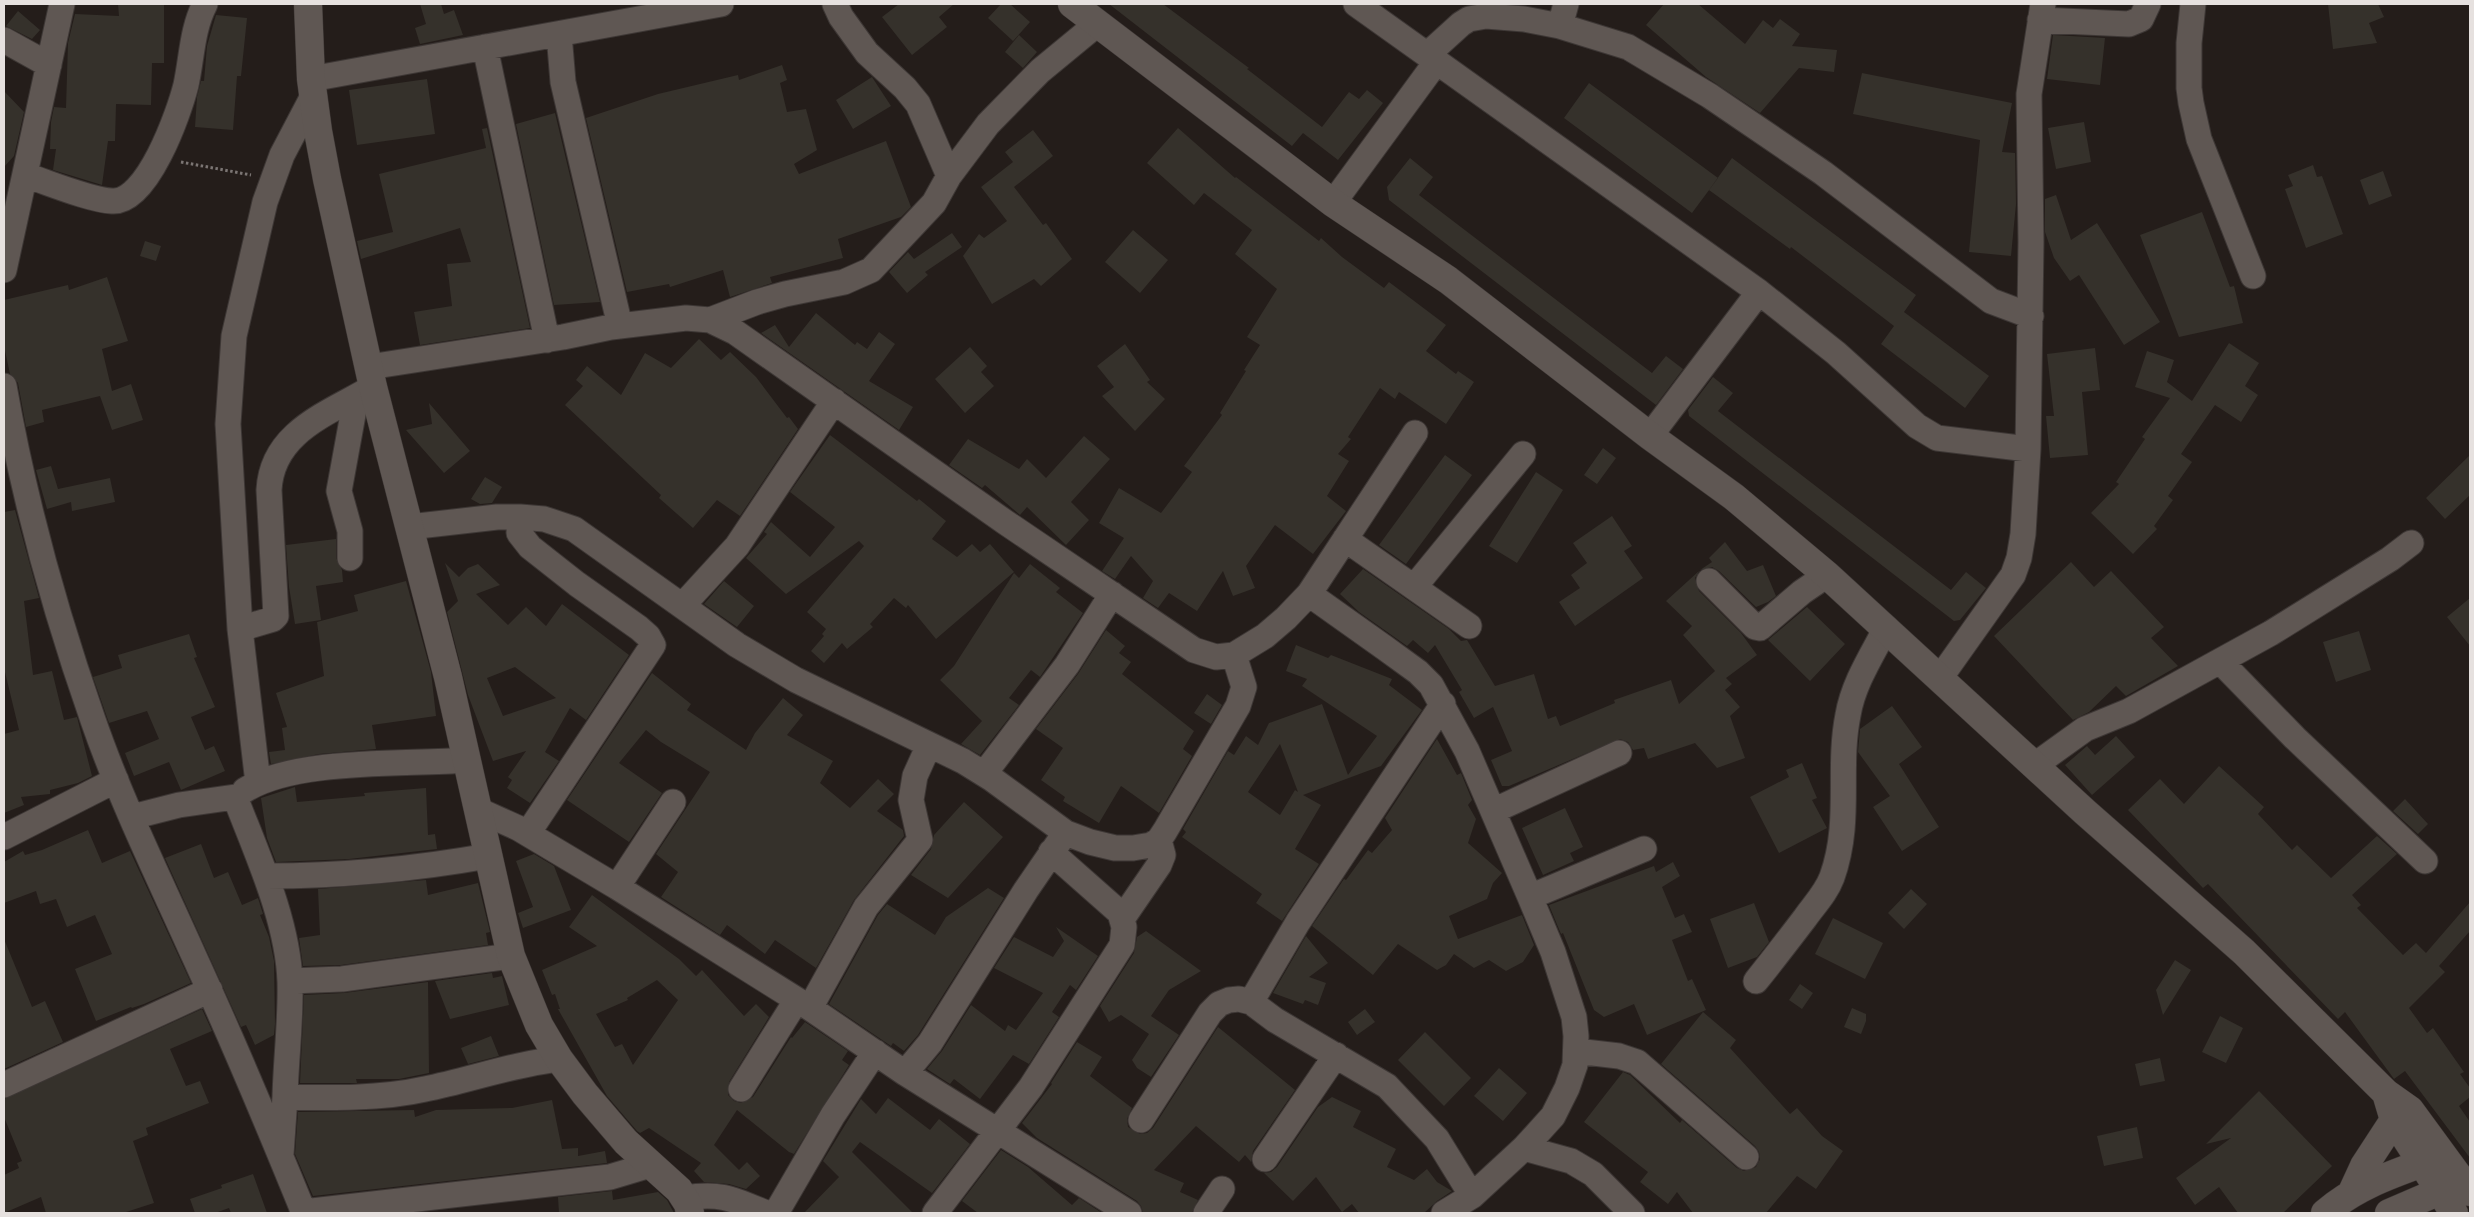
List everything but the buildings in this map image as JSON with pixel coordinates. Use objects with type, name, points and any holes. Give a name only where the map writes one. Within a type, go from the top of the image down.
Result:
[{"type":"main road","points":[[308,4],[312,88],[327,179],[366,384],[409,527],[448,677],[511,956],[539,1025],[559,1059],[608,1122],[667,1179],[687,1206]]},
{"type":"main road","points":[[1072,4],[1333,203],[1448,280],[1650,436],[1734,497],[1827,575],[2244,952],[2386,1093],[2410,1110],[2433,1159],[2438,1191],[2454,1213]]},
{"type":"main road","points":[[2386,1093],[2394,1120],[2433,1159],[2467,1187]]},
{"type":"main road","points":[[2352,1192],[2364,1166],[2394,1120]]},
{"type":"main road","points":[[2325,1213],[2352,1192],[2433,1159]]},
{"type":"main road","points":[[2389,1213],[2438,1191],[2467,1187]]},
{"type":"street","points":[[4,270],[16,181],[49,65],[62,4]]},
{"type":"street","points":[[16,181],[113,202],[131,195],[140,185],[158,156],[175,118],[186,85],[192,41],[205,4]]},
{"type":"street","points":[[258,782],[240,629],[228,424],[234,346],[262,212],[273,177],[312,88],[485,47],[721,4]]},
{"type":"street","points":[[835,4],[841,18],[867,53],[906,88],[918,104],[949,176]]},
{"type":"street","points":[[1356,4],[1433,57],[1622,196],[1759,292],[1836,353],[1908,418],[1927,432],[1937,438],[2028,449]]},
{"type":"street","points":[[1940,678],[2013,575],[2019,558],[2023,534],[2028,449],[2031,316],[2029,94],[2042,12],[2129,24],[2141,19],[2148,4]]},
{"type":"street","points":[[2192,4],[2189,43],[2191,103],[2200,139],[2253,276]]},
{"type":"street","points":[[1333,203],[1433,57],[1444,37],[1469,19],[1486,16],[1524,19],[1563,15],[1628,47],[1710,96],[1823,173],[1928,255],[1991,301],[2031,316]]},
{"type":"street","points":[[710,320],[757,302],[785,294],[838,284],[858,278],[871,270],[926,214],[949,176],[988,124],[1040,71],[1097,24]]},
{"type":"street","points":[[559,34],[563,82],[620,326]]},
{"type":"street","points":[[4,40],[49,65]]},
{"type":"street","points":[[485,47],[547,340]]},
{"type":"street","points":[[1650,436],[1759,292]]},
{"type":"street","points":[[240,629],[273,619],[276,616],[268,490],[269,474],[282,447],[303,428],[366,384],[547,340],[620,326],[686,318],[710,320],[735,332],[1194,650],[1216,657],[1234,655],[1265,636],[1309,594],[1415,433]]},
{"type":"street","points":[[350,558],[350,530],[339,491],[366,384]]},
{"type":"street","points":[[4,386],[28,501],[60,620],[93,721],[132,818],[210,990],[303,1212],[610,1177],[650,1164]]},
{"type":"street","points":[[683,605],[737,546],[834,401]]},
{"type":"street","points":[[1415,586],[1523,454]]},
{"type":"street","points":[[409,527],[520,516],[544,519],[574,529],[683,605],[725,637],[796,680],[930,745],[984,774],[1059,842],[1102,898],[1117,909],[1124,927],[1122,945],[1031,1087],[935,1213]]},
{"type":"street","points":[[520,516],[518,528],[525,542],[577,584],[639,628],[648,636],[653,645],[528,833]]},
{"type":"street","points":[[1345,539],[1415,586],[1469,626]]},
{"type":"street","points":[[2035,765],[2084,729],[2129,712],[2279,628],[2390,559],[2411,543]]},
{"type":"street","points":[[1709,581],[1755,627],[1760,628],[1802,592],[1827,575]]},
{"type":"street","points":[[984,774],[1066,665],[1112,594]]},
{"type":"street","points":[[1309,594],[1418,672],[1431,685],[1443,704],[1467,751],[1530,897],[1553,952],[1574,1017],[1575,1066],[1567,1088],[1553,1116],[1524,1148],[1472,1196],[1444,1213]]},
{"type":"street","points":[[1756,982],[1823,896],[1831,879],[1841,849],[1844,813],[1844,744],[1848,713],[1854,694],[1886,628]]},
{"type":"street","points":[[1059,842],[1090,842],[1115,848],[1142,847],[1159,840],[1238,706],[1244,687],[1234,655]]},
{"type":"street","points":[[2220,661],[2295,738],[2425,861]]},
{"type":"street","points":[[1251,1002],[1298,922],[1443,704]]},
{"type":"street","points":[[740,1089],[803,1005],[866,907],[920,840],[911,800],[915,776],[930,745]]},
{"type":"street","points":[[1493,811],[1619,753]]},
{"type":"street","points":[[132,818],[179,805],[235,797],[258,782],[294,772],[466,760]]},
{"type":"street","points":[[4,837],[116,780]]},
{"type":"street","points":[[235,797],[266,876],[281,922],[290,981],[281,1159]]},
{"type":"street","points":[[617,887],[673,802]]},
{"type":"street","points":[[478,810],[492,814],[528,833],[617,887],[906,1073],[1129,1213]]},
{"type":"street","points":[[1122,919],[1159,865],[1162,855],[1159,840]]},
{"type":"street","points":[[906,1073],[930,1043],[1059,842]]},
{"type":"street","points":[[1530,897],[1644,849]]},
{"type":"street","points":[[266,876],[313,876],[444,864],[488,856]]},
{"type":"street","points":[[290,981],[342,979],[511,956]]},
{"type":"street","points":[[4,1084],[210,990]]},
{"type":"street","points":[[1141,1120],[1214,1008],[1229,1000],[1239,999],[1251,1002],[1275,1020],[1387,1086],[1437,1139],[1472,1196]]},
{"type":"street","points":[[776,1213],[833,1115],[875,1052]]},
{"type":"street","points":[[1576,1052],[1619,1056],[1637,1062],[1746,1157]]},
{"type":"street","points":[[1265,1159],[1336,1055]]},
{"type":"street","points":[[285,1096],[371,1096],[424,1090],[526,1064],[559,1059]]},
{"type":"street","points":[[1524,1148],[1571,1161],[1593,1174],[1632,1213]]},
{"type":"street","points":[[1206,1213],[1222,1189]]},
{"type":"street","points":[[687,1206],[716,1194],[734,1199],[766,1213]]},
{"type":"path","points":[[158,156],[273,177]]}]
